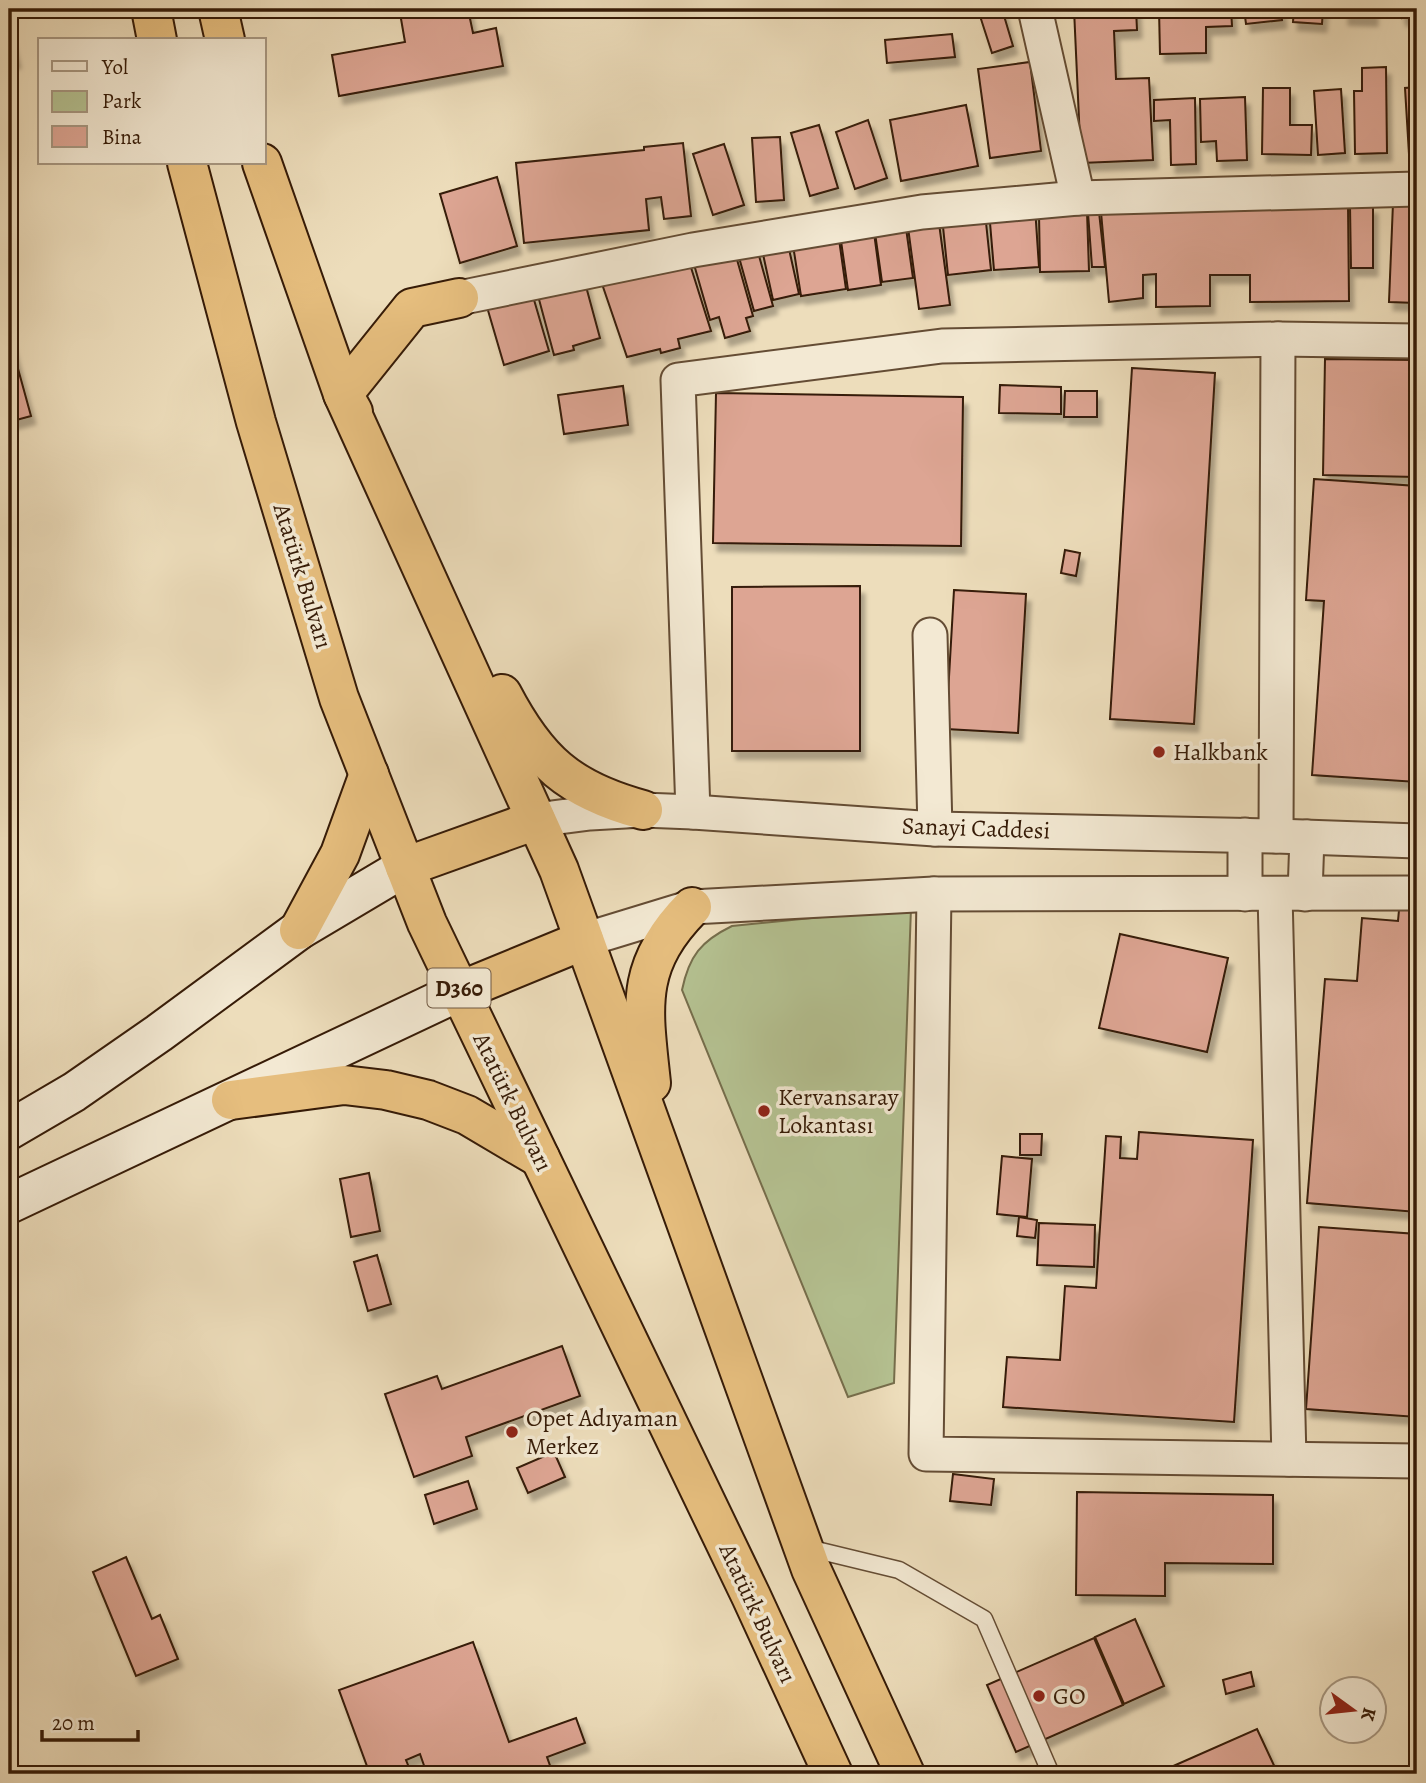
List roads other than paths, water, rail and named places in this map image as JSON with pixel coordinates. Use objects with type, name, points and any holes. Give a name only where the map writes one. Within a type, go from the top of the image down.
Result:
[{"type":"highway","points":[[151,9],[157,38]]},
{"type":"highway","points":[[218,9],[225,38]]},
{"type":"highway","name":"Atatürk Bulvarı","points":[[187,164],[256,422],[339,698],[427,923],[751,1596],[833,1774]]},
{"type":"highway","points":[[262,164],[343,394],[559,870],[803,1547],[905,1774]]},
{"type":"highway","points":[[343,394],[412,308],[459,298]]},
{"type":"highway","points":[[343,394],[518,724],[536,750],[558,772],[584,789],[612,802],[643,810]]},
{"type":"highway","points":[[299,930],[340,854],[369,774]]},
{"type":"highway","points":[[405,867],[536,820]]},
{"type":"highway","points":[[659,1147],[644,1003],[648,975],[657,950],[673,927],[692,907]]},
{"type":"highway","points":[[460,990],[584,940]]},
{"type":"highway","points":[[231,1100],[344,1085],[386,1090],[428,1100],[467,1115],[540,1158]]},
{"type":"main road","points":[[9,1130],[74,1092],[299,930],[405,867]]},
{"type":"main road","points":[[9,1204],[460,990]]},
{"type":"street","points":[[1035,9],[1079,198]]},
{"type":"street","points":[[459,298],[693,250],[922,212],[1079,198],[1417,189]]},
{"type":"street","points":[[694,812],[678,380],[942,346],[1278,339],[1417,341]]},
{"type":"street","points":[[1278,339],[1275,894],[1289,1459]]},
{"type":"street","points":[[930,635],[935,829]]},
{"type":"street","name":"Sanayi Caddesi","points":[[536,820],[643,810],[935,829],[1417,841]]},
{"type":"street","points":[[1275,894],[1276,836]]},
{"type":"street","points":[[584,940],[692,907],[934,894],[1417,893]]},
{"type":"street","points":[[934,894],[926,1454],[1417,1461]]},
{"type":"lane","points":[[803,1547],[900,1570],[984,1619],[1051,1774]]},
{"type":"place","name":"Halkbank","points":[[1159,752]]},
{"type":"place","name":"Kervansaray Lokantası","points":[[764,1111]]},
{"type":"place","name":"Opet Adıyaman Merkez","points":[[512,1432]]},
{"type":"place","name":"GO","points":[[1039,1696]]}]
